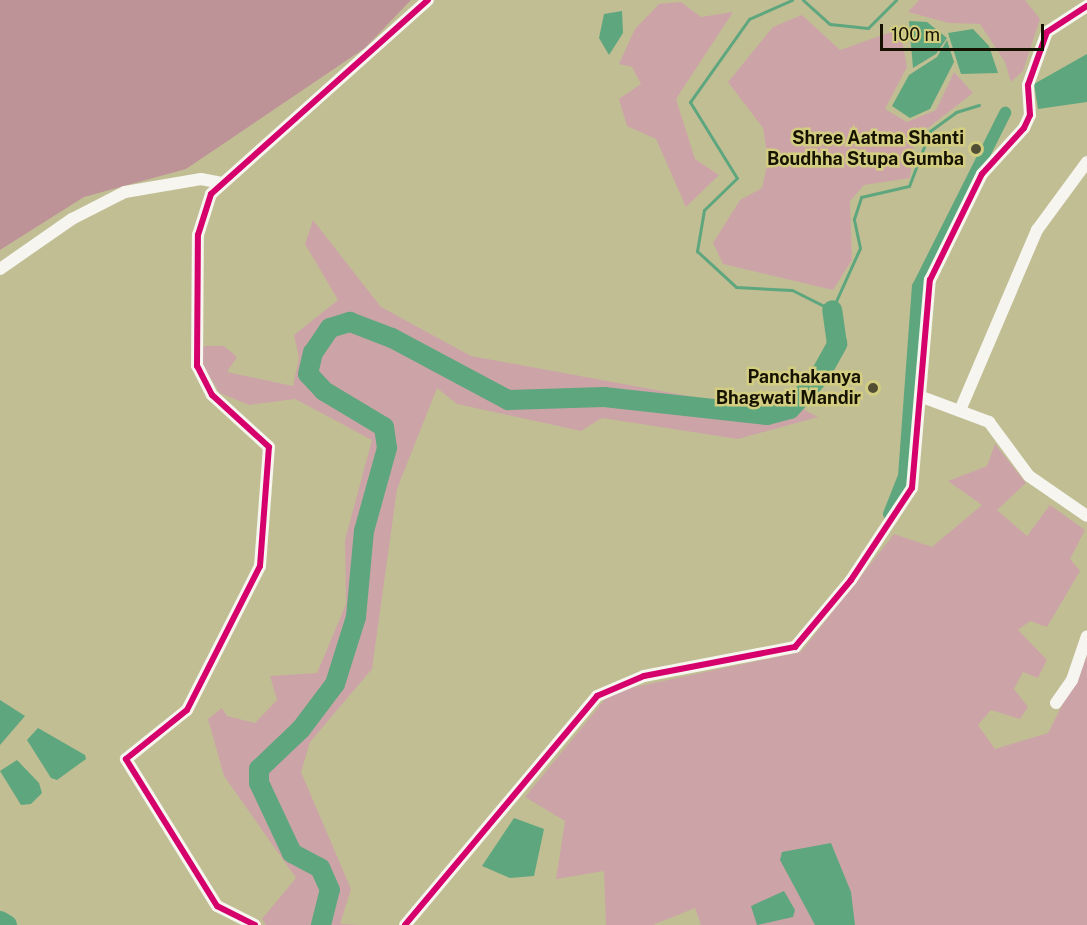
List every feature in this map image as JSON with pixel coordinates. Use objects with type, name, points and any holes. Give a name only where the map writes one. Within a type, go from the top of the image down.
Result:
[{"type":"street","points":[[255,925],[217,906],[208,895],[126,759],[187,710],[260,566],[269,447],[212,395],[196,366],[198,235],[211,194],[428,0]]},
{"type":"street","points":[[405,925],[597,696],[644,676],[779,653],[808,636],[912,488],[922,397],[919,364],[930,280],[982,174],[1024,128],[1030,115],[1028,86],[1047,32],[1087,6]]},
{"type":"street","points":[[961,408],[1037,230],[1087,162]]},
{"type":"street","points":[[0,268],[72,219],[125,192],[201,179],[222,183]]},
{"type":"street","points":[[922,397],[961,408],[989,422],[1029,476],[1087,516]]},
{"type":"street","points":[[1056,703],[1072,680],[1087,636]]},
{"type":"shaded area","points":[[0,0],[411,0],[365,48],[186,169],[84,197],[0,250]]},
{"type":"shaded area","points":[[919,0],[1025,0],[1040,19],[1023,71],[1011,82],[1005,62],[980,24],[949,23],[908,12]]},
{"type":"shaded area","points":[[681,2],[701,17],[733,12],[676,99],[695,159],[719,175],[686,207],[656,139],[627,126],[619,99],[641,84],[632,67],[619,64],[635,29],[659,4]]},
{"type":"shaded area","points":[[622,11],[623,33],[609,55],[599,38],[604,14]]},
{"type":"shaded area","points":[[802,15],[840,50],[900,29],[907,67],[885,109],[907,122],[936,110],[954,72],[973,93],[915,138],[910,178],[864,185],[850,201],[852,260],[833,290],[723,264],[713,243],[740,200],[762,188],[768,161],[763,128],[728,82],[773,27]]},
{"type":"shaded area","points":[[909,21],[927,22],[947,38],[936,54],[913,68]]},
{"type":"shaded area","points":[[973,29],[989,46],[998,73],[961,74],[948,33]]},
{"type":"shaded area","points":[[947,40],[954,62],[930,109],[910,118],[892,106],[909,75],[937,57]]},
{"type":"shaded area","points":[[1087,54],[1087,102],[1038,109],[1034,84]]},
{"type":"shaded area","points":[[313,220],[381,307],[471,356],[705,399],[778,396],[818,417],[738,439],[602,418],[581,431],[457,404],[437,388],[397,489],[372,669],[310,742],[301,772],[351,889],[340,924],[360,925],[266,925],[262,919],[296,878],[224,776],[208,719],[222,708],[227,716],[255,723],[277,700],[270,676],[317,673],[346,604],[345,540],[372,440],[295,399],[249,405],[220,393],[200,362],[204,346],[224,346],[237,357],[227,372],[293,386],[299,358],[294,335],[338,300],[305,244]]},
{"type":"shaded area","points":[[995,444],[1026,483],[997,510],[1027,536],[1050,505],[1085,530],[1070,559],[1080,571],[1047,627],[1030,621],[1018,630],[1047,660],[1038,678],[1023,672],[1014,689],[1028,707],[1020,719],[991,710],[978,725],[995,749],[1048,733],[1087,656],[1087,925],[701,925],[695,908],[653,925],[606,925],[604,871],[556,879],[565,821],[525,797],[611,692],[801,652],[894,534],[932,547],[982,505],[948,481],[987,466]]},
{"type":"shaded area","points":[[0,700],[25,716],[0,745]]},
{"type":"shaded area","points":[[38,728],[85,755],[86,759],[57,780],[51,778],[27,740]]},
{"type":"shaded area","points":[[17,760],[39,783],[42,793],[31,804],[21,805],[0,771]]},
{"type":"shaded area","points":[[514,818],[544,829],[534,876],[510,878],[482,866]]},
{"type":"shaded area","points":[[831,843],[851,892],[855,925],[815,925],[780,860],[782,852]]},
{"type":"shaded area","points":[[784,891],[795,910],[793,917],[757,925],[751,906]]},
{"type":"waterway","points":[[792,0],[749,19],[690,102],[737,178],[704,210],[697,251],[736,287],[792,290],[832,310],[860,248],[854,219],[861,197],[909,186],[930,131],[956,112],[979,105]]},
{"type":"waterway","points":[[803,0],[830,24],[868,28],[896,0]]},
{"type":"waterway","points":[[889,514],[904,476],[918,287],[1005,113]]},
{"type":"waterway","points":[[321,925],[330,890],[320,868],[292,853],[259,783],[259,769],[301,729],[335,684],[356,617],[364,531],[387,448],[384,427],[324,391],[308,374],[313,353],[330,328],[350,322],[392,338],[508,400],[604,397],[767,415],[790,409],[819,377],[837,344],[832,310]]},
{"type":"waterway","points":[[0,921],[7,925]]},
{"type":"cycle path","points":[[255,925],[217,906],[126,759],[187,710],[260,566],[269,447],[212,395],[197,366],[198,235],[211,194],[428,0]]},
{"type":"cycle path","points":[[405,925],[597,696],[644,676],[795,647],[851,580],[912,488],[930,280],[982,174],[1024,128],[1030,115],[1028,85],[1047,32],[1087,6]]},
{"type":"place","name":"Shree Aatma Shanti Boudhha Stupa Gumba","points":[[976,149]]},
{"type":"place","name":"Panchakanya Bhagwati Mandir","points":[[873,388]]}]
